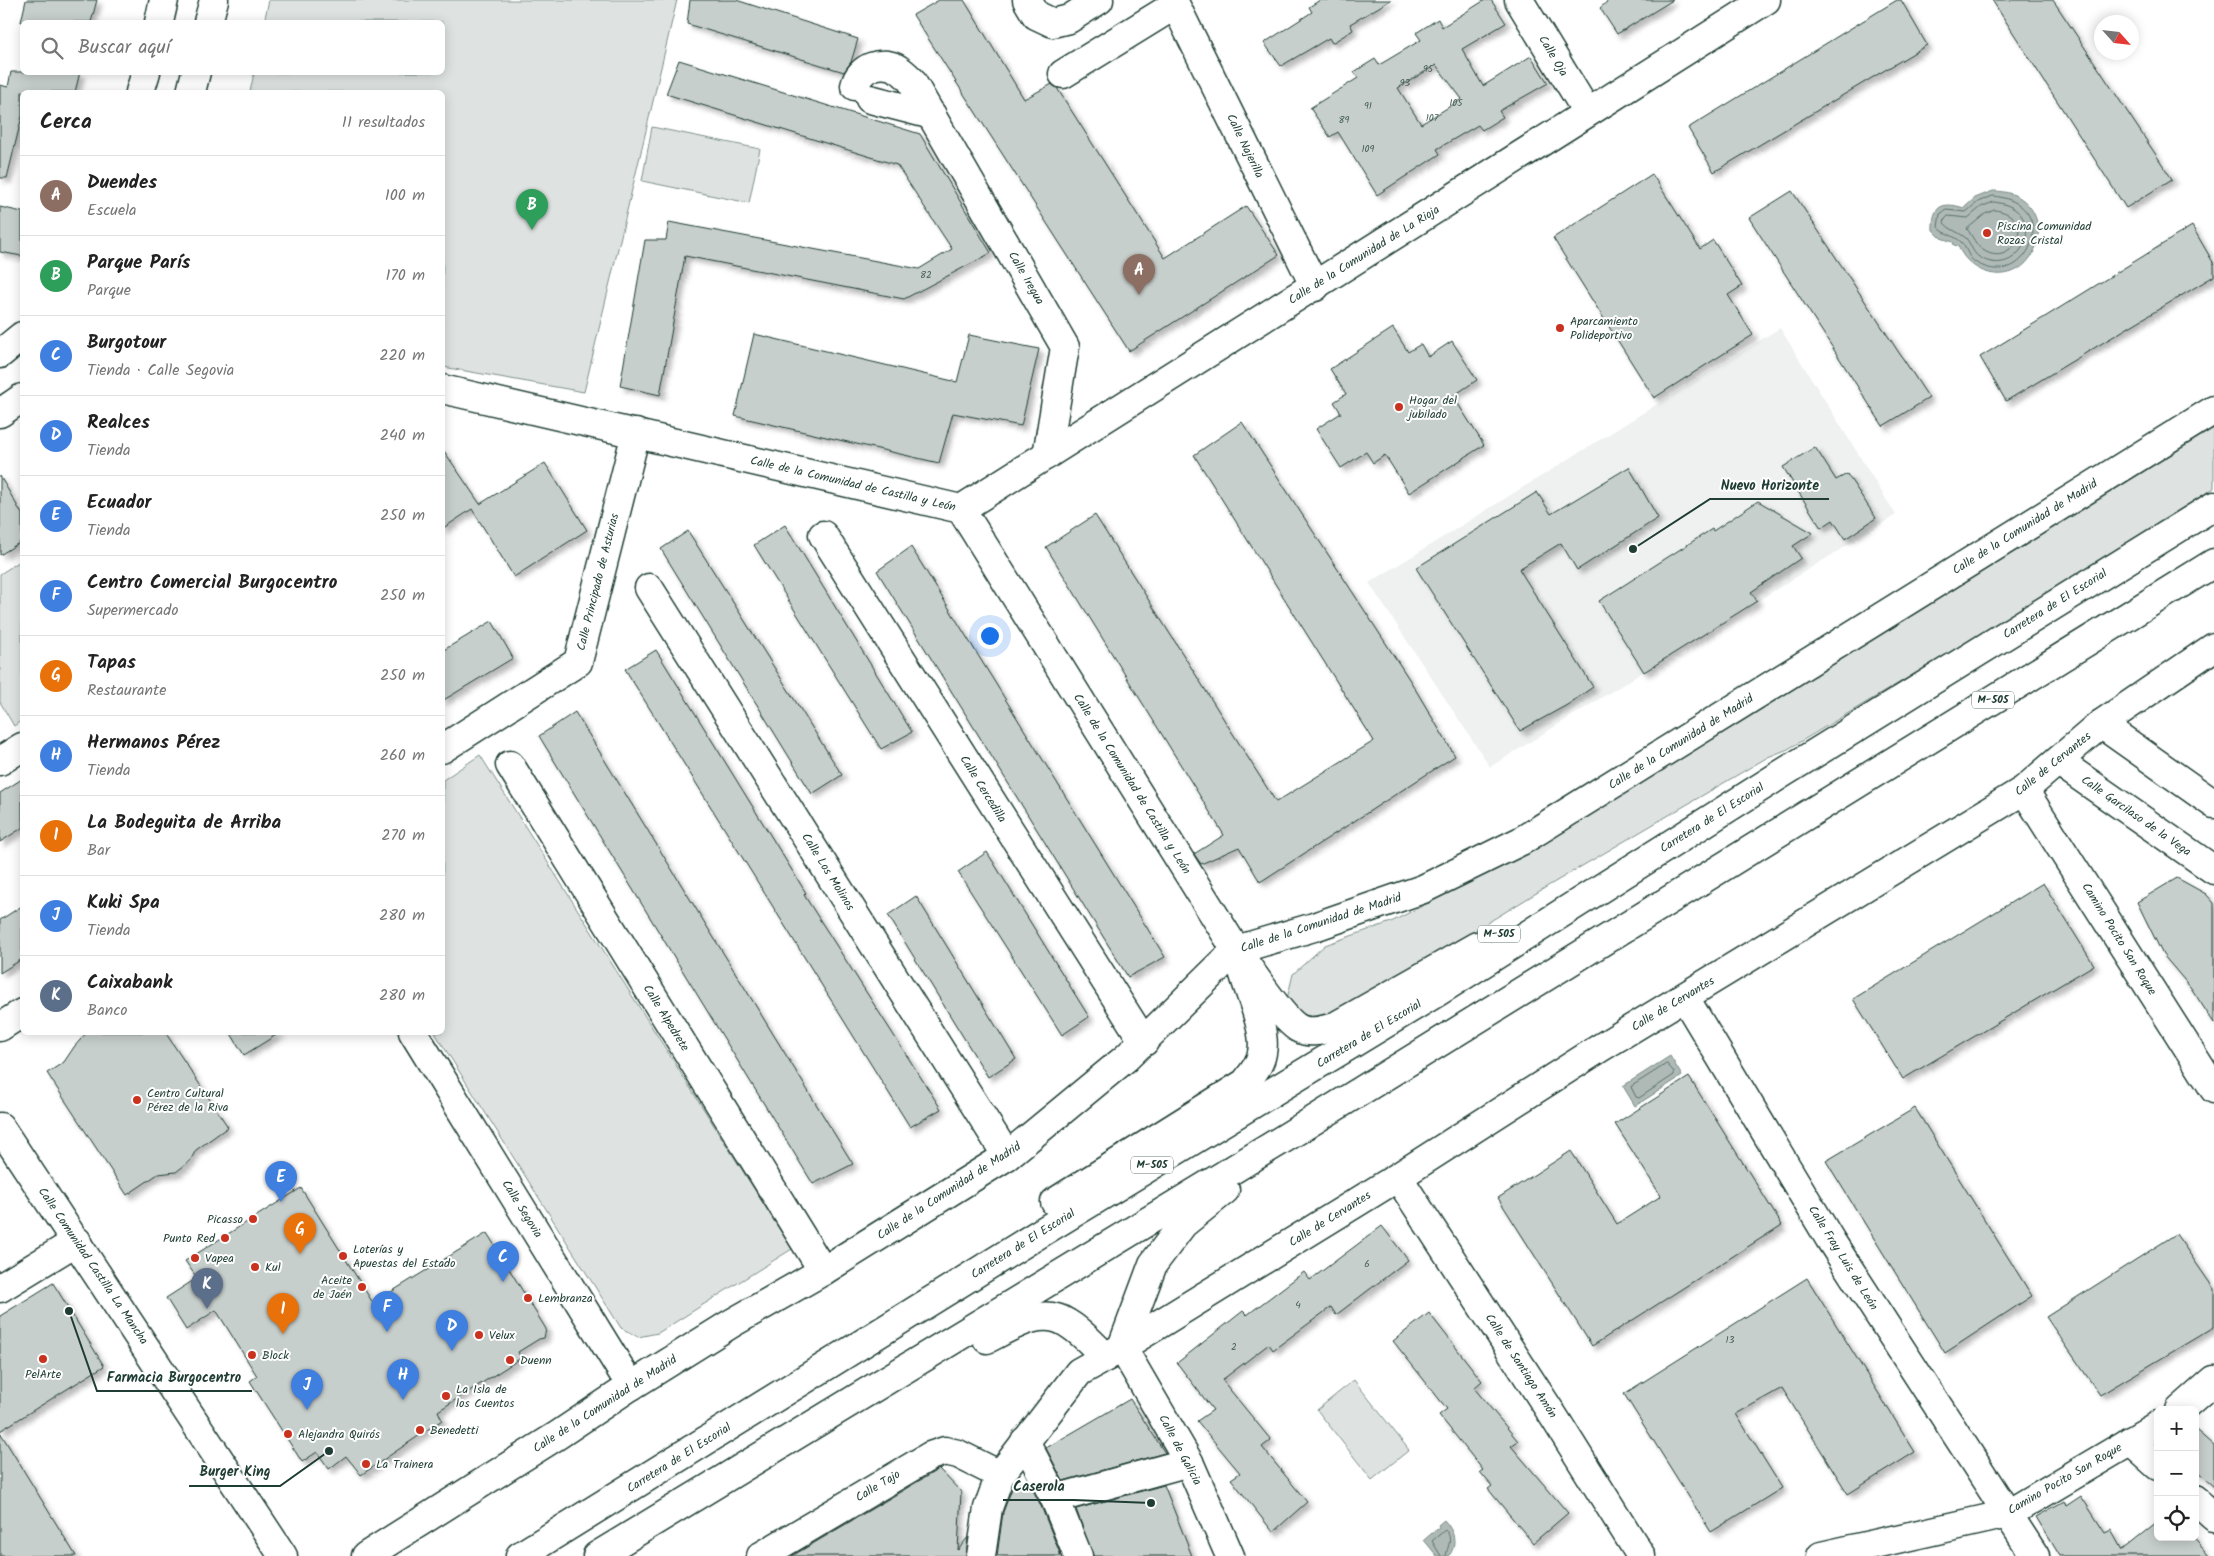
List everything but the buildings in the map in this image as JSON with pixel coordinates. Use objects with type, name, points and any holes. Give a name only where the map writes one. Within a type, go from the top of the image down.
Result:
[{"type":"main road","points":[[159,20],[164,0]]},
{"type":"main road","points":[[209,20],[214,0]]},
{"type":"main road","points":[[1026,0],[1036,15],[1053,23],[1069,19],[1099,0]]},
{"type":"main road","name":"Calle Oja","points":[[1519,0],[1587,112]]},
{"type":"main road","name":"Calle de la Comunidad de La Rioja","points":[[961,509],[1315,287],[1587,112],[1766,0]]},
{"type":"main road","name":"Calle Najerilla","points":[[1062,74],[1174,2],[1315,287]]},
{"type":"main road","name":"Calle Iregua","points":[[932,115],[862,92],[857,78],[866,68],[881,64],[898,68],[910,80],[932,115],[1065,347],[1047,455]]},
{"type":"main road","points":[[141,90],[147,75]]},
{"type":"main road","points":[[148,75],[149,90]]},
{"type":"main road","points":[[192,90],[195,75]]},
{"type":"main road","points":[[0,354],[20,338]]},
{"type":"main road","name":"Calle de la Comunidad de Castilla y León","points":[[445,390],[961,509],[1236,950]]},
{"type":"main road","points":[[0,414],[20,399]]},
{"type":"main road","name":"Calle de la Comunidad de Madrid","points":[[366,1556],[558,1435],[631,1386],[732,1323],[823,1271],[1006,1156],[1144,1042],[1236,950],[1314,927],[1423,889],[1520,841],[2214,410]]},
{"type":"main road","name":"Calle Principado de Asturias","points":[[445,748],[578,662],[636,433]]},
{"type":"main road","name":"Carretera de El Escorial","points":[[520,1556],[1042,1232],[1440,990],[1783,773],[2214,506]]},
{"type":"main road","name":"Calle Cercedilla","points":[[823,535],[1144,1042]]},
{"type":"main road","name":"M-505","points":[[597,1556],[1280,1141],[2214,563]]},
{"type":"main road","name":"Calle Los Molinos","points":[[649,588],[1006,1156]]},
{"type":"main road","name":"Calle de Cervantes","points":[[981,1556],[988,1508],[1000,1475],[1079,1372],[1398,1177],[1600,1048],[2024,790],[2059,762],[2101,724],[2214,647]]},
{"type":"main road","points":[[2101,724],[2214,804]]},
{"type":"main road","points":[[0,761],[20,748]]},
{"type":"main road","name":"Calle Garcilaso de la Vega","points":[[2059,762],[2214,870]]},
{"type":"main road","name":"Calle Alpedrete","points":[[510,765],[823,1271]]},
{"type":"main road","name":"M-505","points":[[1236,950],[1280,1011],[1300,1029],[1318,1032],[1334,1027],[1783,773]]},
{"type":"main road","name":"Camino Pocito San Roque","points":[[2024,790],[2214,1089]]},
{"type":"main road","name":"M-505","points":[[832,1363],[935,1278],[1245,1083],[1255,1070],[1262,1053],[1262,1032],[1236,950]]},
{"type":"main road","name":"Calle Fray Luis de León","points":[[1685,998],[1831,1241],[2035,1556]]},
{"type":"main road","points":[[0,1027],[20,1014]]},
{"type":"main road","name":"Calle Segovia","points":[[415,1035],[631,1386]]},
{"type":"main road","name":"Calle Comunidad Castilla La Mancha","points":[[0,1127],[77,1241],[283,1556]]},
{"type":"main road","name":"M-505","points":[[1114,1352],[1153,1264],[1184,1224],[1210,1204],[1280,1141]]},
{"type":"main road","name":"Calle de Santiago Amón","points":[[1398,1177],[1554,1417],[1641,1556]]},
{"type":"main road","points":[[0,1288],[77,1241]]},
{"type":"main road","name":"Calle de Galicia","points":[[740,1470],[1021,1321],[1044,1316],[1067,1322],[1114,1352],[1189,1462],[1230,1556]]},
{"type":"main road","points":[[2185,1406],[2214,1380]]},
{"type":"main road","name":"Camino Pocito San Roque","points":[[1821,1556],[2008,1514],[2154,1427]]},
{"type":"main road","points":[[1025,1441],[1055,1499],[1078,1556]]},
{"type":"main road","points":[[2130,1441],[2154,1462]]},
{"type":"main road","name":"Calle Tajo","points":[[761,1556],[930,1456],[945,1451],[958,1454],[1000,1475]]},
{"type":"main road","points":[[1055,1499],[1189,1462]]},
{"type":"main road","points":[[2199,1504],[2214,1517]]},
{"type":"shaded area","points":[[269,0],[677,0],[584,392],[445,367],[445,90],[250,90],[254,75],[445,75],[445,20],[264,20]]},
{"type":"shaded area","points":[[652,127],[760,149],[749,203],[642,181]]},
{"type":"shaded area","points":[[1780,328],[1896,515],[1490,767],[1369,583]]},
{"type":"shaded area","points":[[2214,428],[2214,488],[1993,627],[1788,749],[1768,757],[1548,886],[1326,1021],[1302,1015],[1287,999],[1293,974],[1325,945],[1391,922],[1516,858],[1741,722]]},
{"type":"shaded area","points":[[20,561],[20,722],[14,726],[0,702],[0,574]]},
{"type":"shaded area","points":[[480,755],[792,1249],[658,1333],[638,1337],[621,1328],[436,1035],[445,1035],[445,779]]},
{"type":"shaded area","points":[[1354,1380],[1409,1450],[1372,1480],[1317,1410]]},
{"type":"water","name":"Piscina Comunidad Rozas Cristal","points":[[1993,191],[2010,193],[2021,198],[2033,212],[2038,230],[2038,240],[2030,258],[2022,267],[2002,274],[1981,270],[1964,256],[1958,246],[1941,238],[1933,230],[1934,215],[1940,207],[1950,205],[1964,208],[1975,198]]},
{"type":"water","points":[[1670,1056],[1682,1076],[1635,1106],[1623,1086]]},
{"type":"water","points":[[1444,1520],[1450,1528],[1454,1542],[1449,1556],[1437,1556],[1424,1540]]},
{"type":"place","name":"Parque París","points":[[532,230]]},
{"type":"place","name":"Piscina Comunidad Rozas Cristal","points":[[1987,233]]},
{"type":"place","name":"Duendes","points":[[1139,295]]},
{"type":"place","name":"Aparcamiento Polideportivo","points":[[1560,328]]},
{"type":"place","name":"Hogar del jubilado","points":[[1399,407]]},
{"type":"place","name":"Nuevo Horizonte","points":[[1633,549]]},
{"type":"place","name":"Centro Cultural Pérez de la Riva","points":[[137,1100]]},
{"type":"place","name":"Ecuador","points":[[281,1202]]},
{"type":"place","name":"Picasso","points":[[253,1219]]},
{"type":"place","name":"Punto Red","points":[[225,1238]]},
{"type":"place","name":"Tapas","points":[[300,1254]]},
{"type":"place","name":"Loterías y Apuestas del Estado","points":[[343,1256]]},
{"type":"place","name":"Vapea","points":[[195,1258]]},
{"type":"place","name":"Kul","points":[[255,1267]]},
{"type":"place","name":"Burgotour","points":[[503,1282]]},
{"type":"place","name":"Aceite de Jaén","points":[[362,1287]]},
{"type":"place","name":"Lembranza","points":[[528,1298]]},
{"type":"place","name":"Caixabank","points":[[207,1309]]},
{"type":"place","name":"Farmacia Burgocentro","points":[[69,1311]]},
{"type":"place","name":"Centro Comercial Burgocentro","points":[[387,1332]]},
{"type":"place","name":"La Bodeguita de Arriba","points":[[283,1334]]},
{"type":"place","name":"Velux","points":[[479,1335]]},
{"type":"place","name":"Realces","points":[[452,1351]]},
{"type":"place","name":"Block","points":[[252,1355]]},
{"type":"place","name":"PelArte","points":[[43,1359]]},
{"type":"place","name":"Duenn","points":[[510,1360]]},
{"type":"place","name":"La Isla de los Cuentos","points":[[446,1396]]},
{"type":"place","name":"Hermanos Pérez","points":[[403,1400]]},
{"type":"place","name":"Kuki Spa","points":[[307,1410]]},
{"type":"place","name":"Benedetti","points":[[420,1430]]},
{"type":"place","name":"Alejandra Quirós","points":[[288,1434]]},
{"type":"place","name":"Burger King","points":[[329,1451]]},
{"type":"place","name":"La Trainera","points":[[366,1464]]},
{"type":"place","name":"Caserola","points":[[1151,1503]]}]
